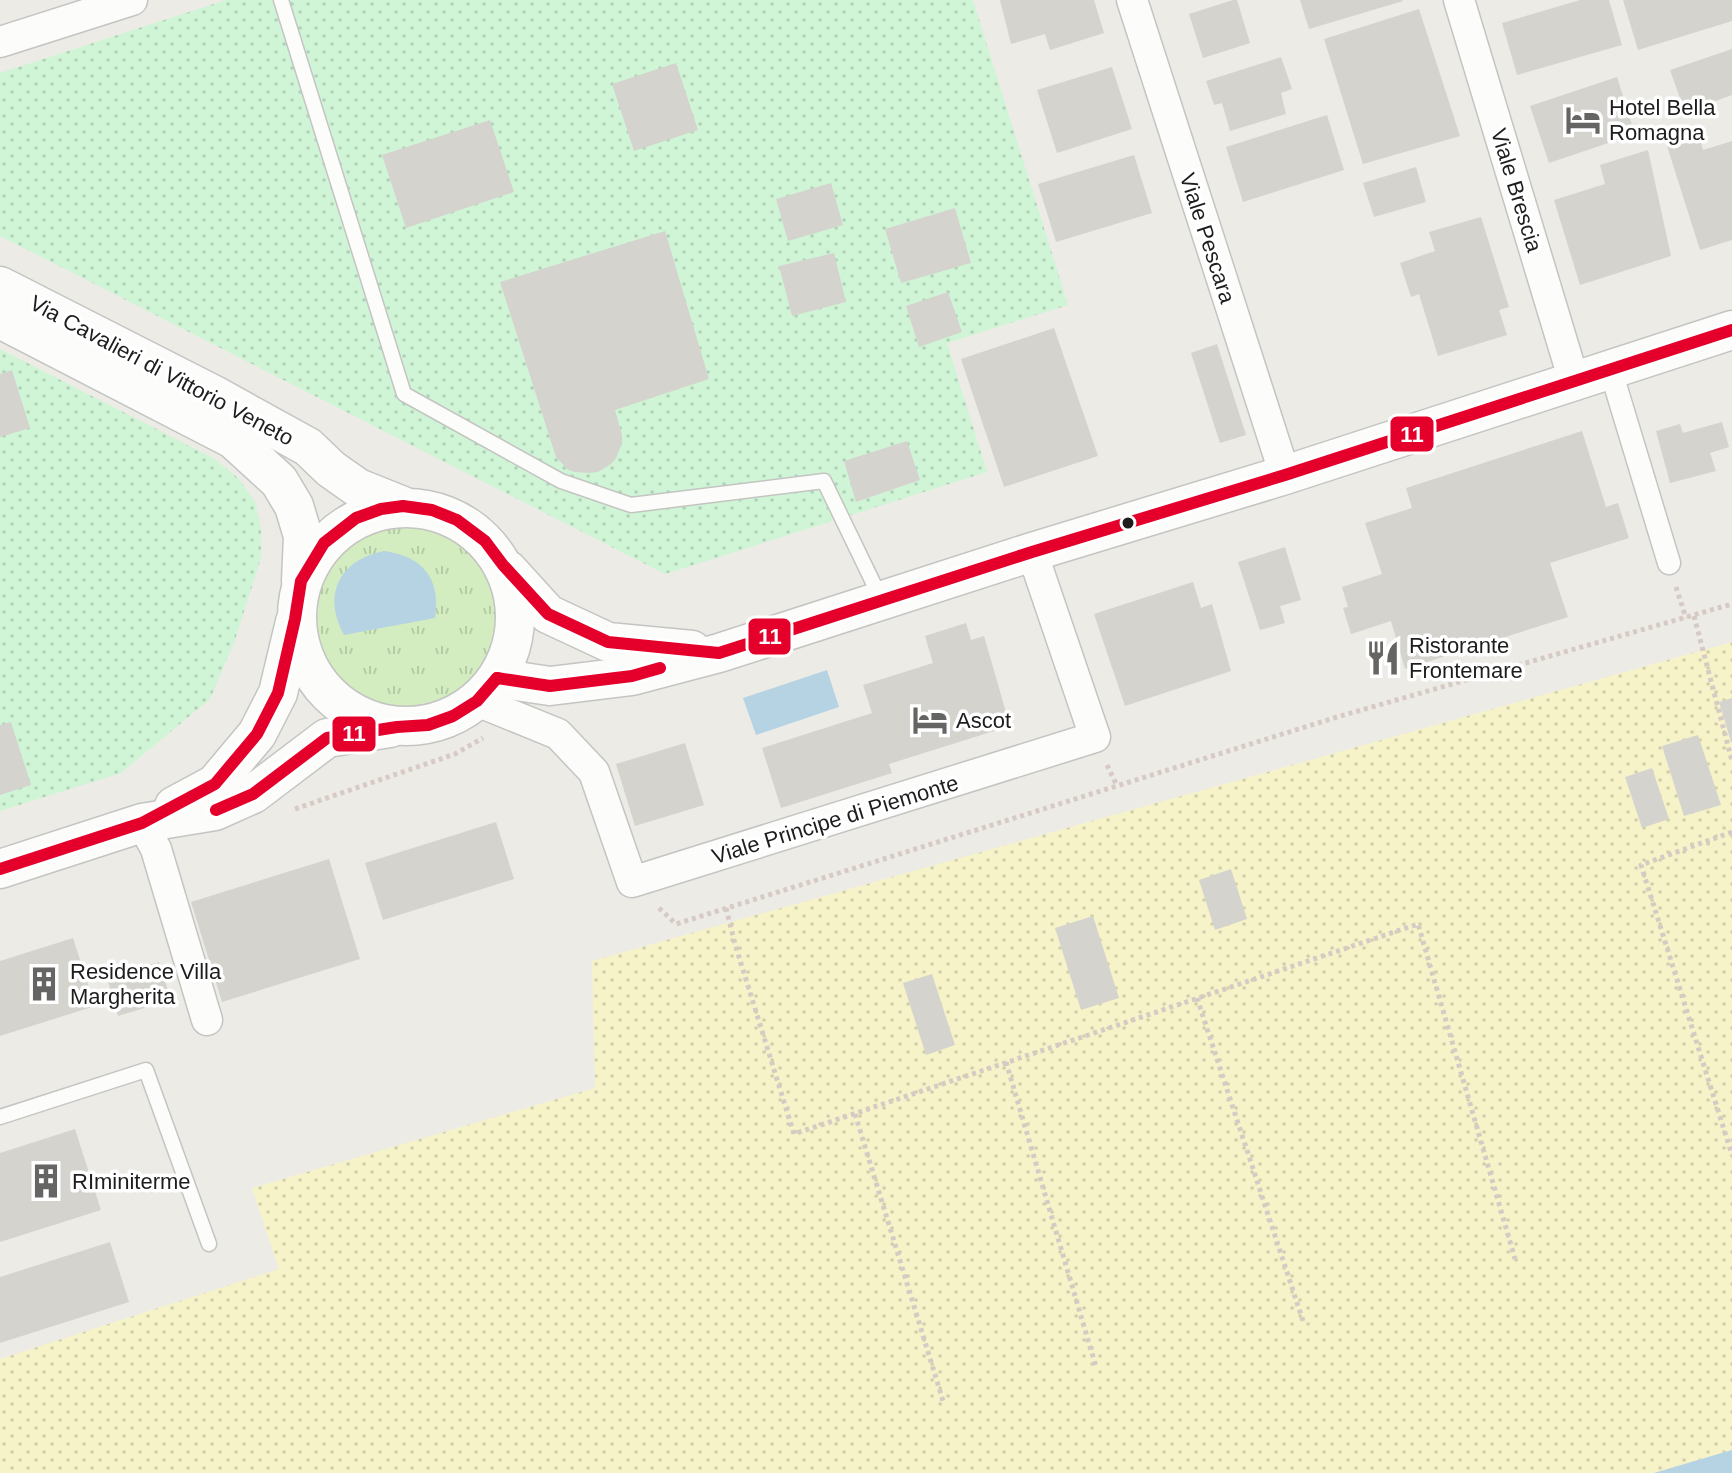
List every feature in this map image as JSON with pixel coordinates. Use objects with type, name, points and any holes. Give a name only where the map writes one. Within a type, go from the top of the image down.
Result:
[{"type":"street","points":[[0,42],[132,0]]},
{"type":"street","name":"Viale Pescara","points":[[1132,0],[1285,475]]},
{"type":"street","name":"Viale Brescia","points":[[1459,0],[1574,381]]},
{"type":"street","name":"Via Cavalieri di Vittorio Veneto","points":[[0,286],[214,395],[308,447],[331,469],[358,488],[403,506]]},
{"type":"street","name":"Via Cavalieri di Vittorio Veneto","points":[[0,319],[233,439],[279,481],[294,506],[303,536],[301,581]]},
{"type":"street","points":[[487,689],[550,686],[632,676],[719,653],[1732,330]]},
{"type":"street","points":[[1610,368],[1669,563]]},
{"type":"street","points":[[142,823],[215,784],[257,734],[278,693],[301,581],[324,543],[356,518],[381,509],[403,506],[432,510],[457,520],[485,541],[548,614],[608,642],[719,653]]},
{"type":"street","name":"Viale Principe di Piemonte","points":[[632,882],[1095,737],[1032,552]]},
{"type":"street","points":[[0,869],[142,823],[215,811],[253,794],[327,738],[428,725],[453,716],[487,689],[512,646],[515,616],[513,591],[503,565]]},
{"type":"street","points":[[295,619],[300,649],[315,680],[341,706],[368,721],[397,727]]},
{"type":"street","points":[[487,689],[558,734],[594,772],[632,882]]},
{"type":"street","points":[[142,823],[156,849],[207,1020]]},
{"type":"lane","points":[[281,0],[404,394],[561,481],[631,505],[824,481],[881,600]]},
{"type":"lane","points":[[0,1117],[146,1070],[209,1244]]},
{"type":"path","points":[[632,882],[676,924],[1337,717],[1732,604]]},
{"type":"path","points":[[1694,616],[1732,761]]},
{"type":"path","points":[[1732,832],[1641,865],[1732,1155]]},
{"type":"path","points":[[726,908],[794,1134],[1418,924],[1515,1259]]},
{"type":"path","points":[[1197,998],[1303,1321]]},
{"type":"path","points":[[1006,1062],[1096,1367]]},
{"type":"path","points":[[855,1114],[944,1404]]},
{"type":"green space","points":[[226,0],[973,0],[1068,305],[947,343],[987,472],[665,574],[0,236],[0,73]]},
{"type":"green space","points":[[0,349],[215,459],[239,479],[255,502],[261,528],[261,558],[235,640],[210,699],[121,773],[0,811]]},
{"type":"green space","points":[[404,523],[440,530],[470,551],[491,581],[498,617],[491,653],[470,683],[440,704],[404,711],[368,704],[338,683],[317,653],[310,617],[317,581],[338,551],[368,530]]},
{"type":"sand","points":[[1732,642],[1732,1450],[1654,1473],[0,1473],[0,1359],[279,1269],[252,1188],[595,1088],[592,961]]},
{"type":"water","points":[[384,551],[409,558],[426,572],[435,592],[435,618],[344,635],[335,606],[339,581],[356,562]]},
{"type":"water","points":[[827,670],[839,707],[756,735],[743,698]]},
{"type":"water","points":[[1732,1450],[1732,1473],[1654,1473]]},
{"type":"building","points":[[1000,0],[1094,0],[1104,33],[1050,50],[1045,34],[1011,44]]},
{"type":"building","points":[[1237,0],[1250,43],[1203,58],[1189,14]]},
{"type":"building","points":[[1300,0],[1402,0],[1403,1],[1309,29]]},
{"type":"building","points":[[1580,0],[1609,0],[1622,45],[1517,75],[1502,23]]},
{"type":"building","points":[[1623,0],[1732,0],[1732,21],[1638,50]]},
{"type":"building","points":[[1419,9],[1460,136],[1363,164],[1324,39]]},
{"type":"building","points":[[1732,49],[1732,95],[1685,112],[1670,70]]},
{"type":"building","points":[[1281,57],[1292,89],[1281,93],[1286,114],[1230,131],[1222,103],[1214,105],[1206,81]]},
{"type":"building","points":[[676,63],[698,130],[634,151],[612,84]]},
{"type":"building","points":[[1112,67],[1132,129],[1057,153],[1037,90]]},
{"type":"building","name":"Hotel Bella Romagna","points":[[1617,77],[1635,134],[1549,163],[1530,106]]},
{"type":"building","points":[[1327,115],[1344,170],[1243,202],[1226,147]]},
{"type":"building","points":[[490,120],[514,192],[406,228],[382,155]]},
{"type":"building","points":[[1699,136],[1703,150],[1732,141],[1732,240],[1700,250],[1667,146]]},
{"type":"building","points":[[1648,150],[1671,256],[1580,285],[1554,200],[1605,184],[1600,165]]},
{"type":"building","points":[[1134,155],[1152,213],[1056,242],[1038,184]]},
{"type":"building","points":[[1416,167],[1426,202],[1374,217],[1363,183]]},
{"type":"building","points":[[831,183],[843,225],[788,241],[776,199]]},
{"type":"building","points":[[955,208],[971,263],[901,283],[885,229]]},
{"type":"building","points":[[1481,217],[1509,307],[1499,310],[1507,335],[1438,356],[1419,294],[1411,297],[1400,263],[1435,251],[1429,232]]},
{"type":"building","points":[[665,231],[709,379],[615,410],[622,435],[616,458],[598,472],[574,472],[556,457],[500,282]]},
{"type":"building","points":[[834,253],[846,302],[792,316],[779,266]]},
{"type":"building","points":[[948,292],[962,332],[919,347],[906,306]]},
{"type":"building","points":[[1054,328],[1098,456],[1004,487],[961,359]]},
{"type":"building","points":[[1217,344],[1246,435],[1220,443],[1191,353]]},
{"type":"building","points":[[12,370],[30,428],[0,437],[0,374]]},
{"type":"building","points":[[1722,422],[1729,447],[1710,453],[1716,471],[1670,483],[1656,431],[1680,424],[1683,433]]},
{"type":"building","points":[[1582,431],[1606,507],[1618,503],[1629,538],[1550,563],[1568,617],[1405,669],[1391,621],[1351,634],[1343,608],[1348,607],[1342,587],[1382,574],[1365,523],[1412,508],[1406,488]]},
{"type":"building","points":[[907,441],[920,480],[856,502],[844,461]]},
{"type":"building","points":[[1285,547],[1301,600],[1280,606],[1285,623],[1260,630],[1238,562]]},
{"type":"building","points":[[1193,582],[1201,608],[1212,604],[1231,671],[1125,706],[1094,614]]},
{"type":"building","name":"Ascot","points":[[966,623],[971,640],[984,636],[1010,726],[889,764],[892,773],[781,808],[762,748],[872,713],[863,685],[933,663],[925,636]]},
{"type":"building","points":[[1732,698],[1732,742],[1731,742],[1719,702]]},
{"type":"building","points":[[11,722],[31,785],[0,795],[0,725]]},
{"type":"building","points":[[1698,735],[1721,805],[1684,816],[1662,746]]},
{"type":"building","points":[[685,743],[704,805],[635,826],[616,764]]},
{"type":"building","points":[[1652,768],[1669,819],[1642,828],[1625,777]]},
{"type":"building","points":[[496,822],[514,879],[383,920],[365,863]]},
{"type":"building","points":[[329,859],[360,959],[222,1002],[191,902]]},
{"type":"building","points":[[1231,869],[1247,919],[1215,930],[1199,880]]},
{"type":"building","points":[[1093,916],[1119,998],[1081,1010],[1055,928]]},
{"type":"building","name":"Residence Villa Margherita","points":[[73,938],[95,1006],[0,1036],[0,961]]},
{"type":"building","points":[[159,962],[171,1000],[118,1016],[107,978]]},
{"type":"building","points":[[932,974],[955,1045],[926,1055],[903,983]]},
{"type":"building","name":"RIminiterme","points":[[75,1129],[101,1210],[0,1242],[0,1153]]},
{"type":"building","name":"RIminiterme","points":[[110,1242],[129,1302],[0,1343],[0,1277]]},
{"type":"transit line","name":"11","points":[[0,869],[142,823],[215,784],[257,734],[278,693],[301,581],[324,543],[356,518],[381,509],[403,506],[432,510],[457,520],[485,541],[548,614],[608,642],[719,653],[1732,330]]},
{"type":"transit line","name":"11","points":[[497,678],[550,686],[632,676],[660,668]]},
{"type":"transit line","name":"11","points":[[216,810],[253,794],[327,738],[428,725],[453,716],[477,701],[497,678]]},
{"type":"place","name":"Hotel Bella Romagna","points":[[1583,120]]},
{"type":"place","name":"Ristorante Frontemare","points":[[1383,658]]},
{"type":"place","name":"Ascot","points":[[930,720]]},
{"type":"place","name":"Residence Villa Margherita","points":[[44,984]]},
{"type":"place","name":"RIminiterme","points":[[46,1181]]}]
